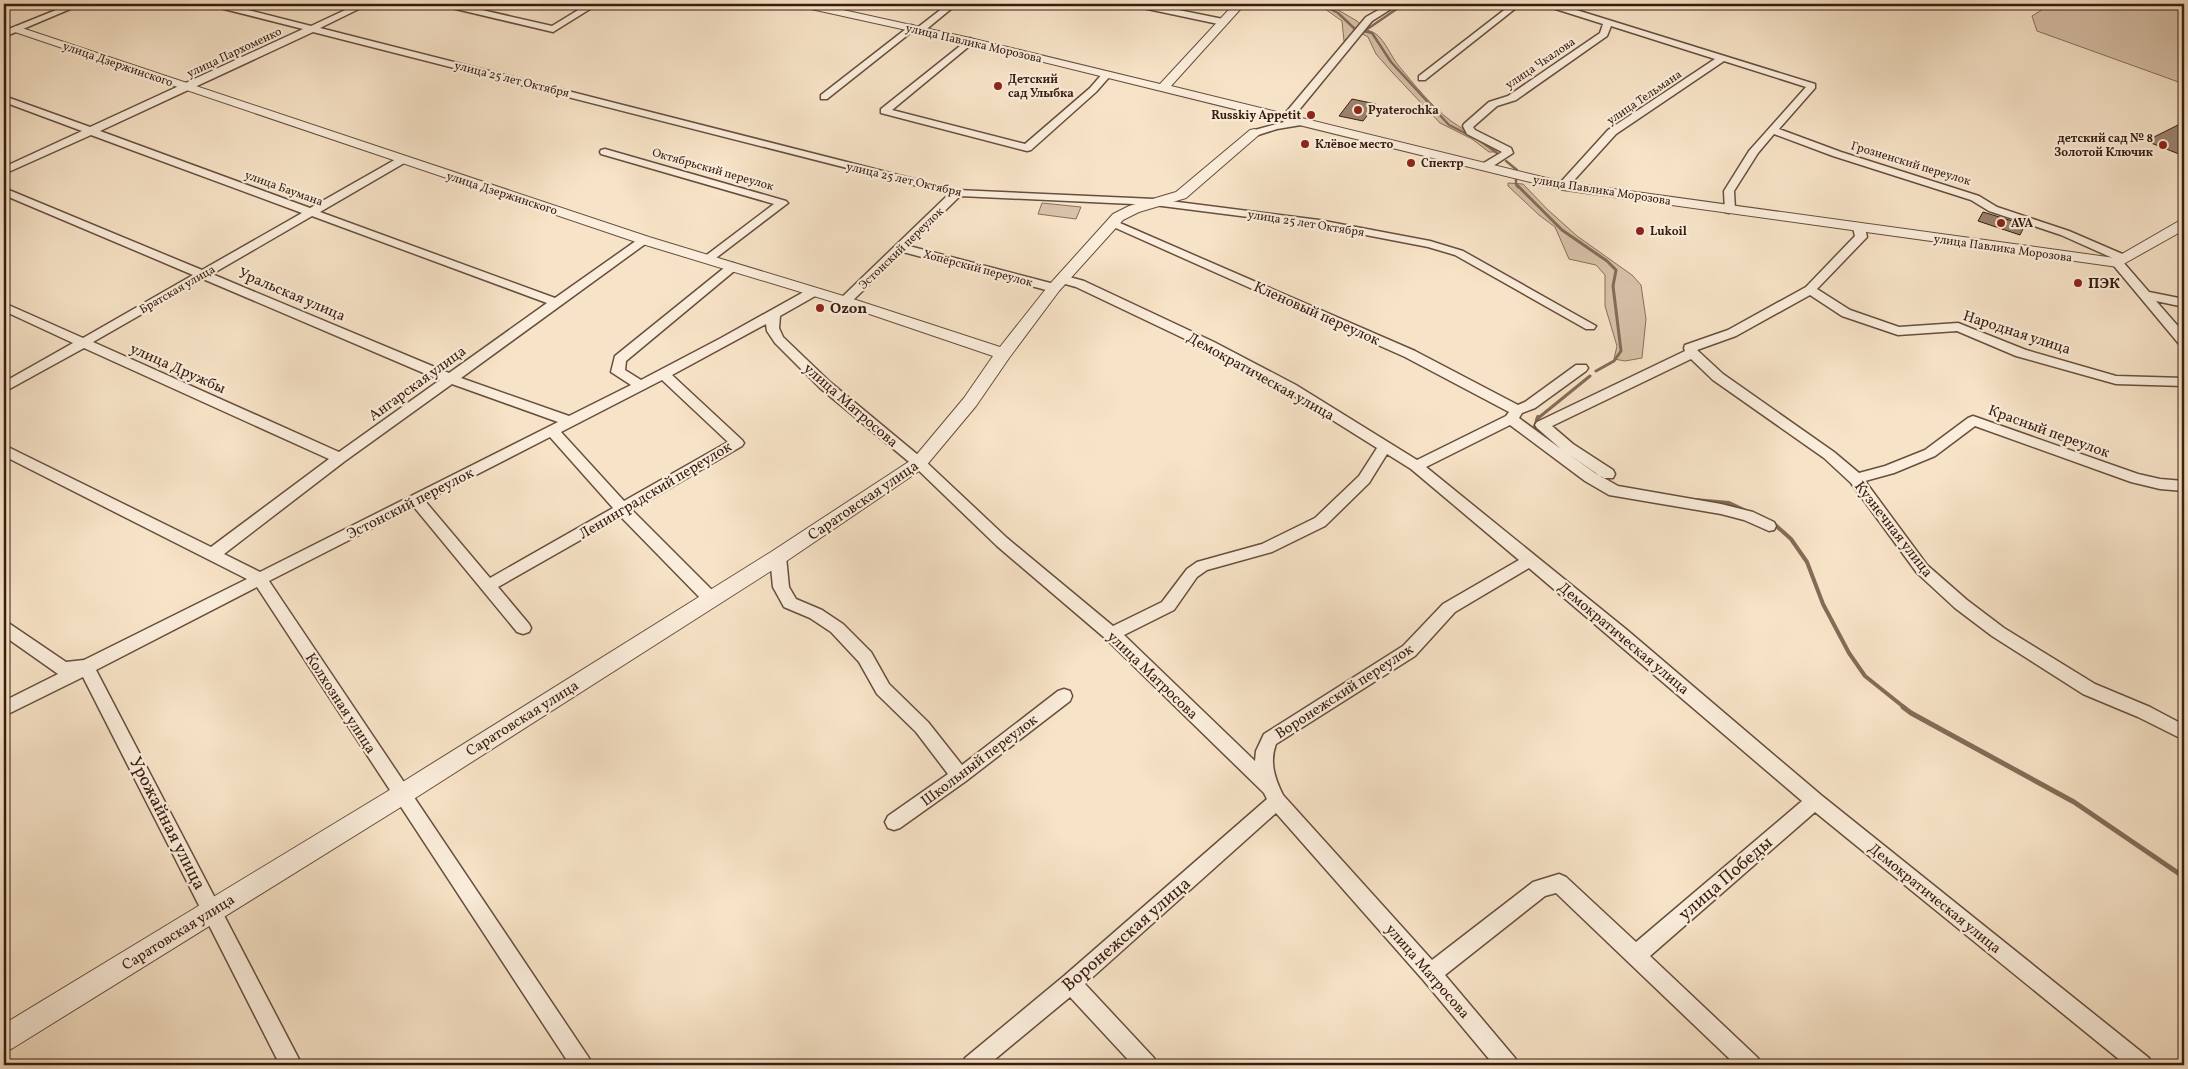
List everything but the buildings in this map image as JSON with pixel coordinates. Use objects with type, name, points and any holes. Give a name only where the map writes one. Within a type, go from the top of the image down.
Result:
[{"type":"street","points":[[8,30],[78,4]]},
{"type":"street","name":"улица 25 лет Октября","points":[[216,4],[957,194],[1154,202],[1319,223],[1430,244],[1459,253],[1590,326]]},
{"type":"street","name":"улица Пархоменко","points":[[4,171],[364,4]]},
{"type":"street","points":[[446,4],[553,29],[594,4]]},
{"type":"street","name":"улица Павлика Морозова","points":[[802,4],[970,41],[1106,76],[1563,186],[1859,228],[2121,261]]},
{"type":"street","points":[[824,97],[953,4]]},
{"type":"street","points":[[1138,4],[1223,22]]},
{"type":"street","points":[[1162,89],[1240,4]]},
{"type":"street","points":[[1286,119],[1369,19],[1395,4]]},
{"type":"street","points":[[1422,78],[1517,4]]},
{"type":"street","points":[[1550,4],[1812,86],[1754,151],[1728,190],[1728,210]]},
{"type":"street","name":"улица Чкалова","points":[[1486,166],[1508,153],[1507,150],[1471,132],[1468,126],[1493,104],[1512,98],[1604,34],[1608,22]]},
{"type":"street","name":"улица Дзержинского","points":[[8,30],[188,87],[644,240],[845,301],[1003,354]]},
{"type":"street","points":[[970,41],[885,112],[1027,148],[1106,76]]},
{"type":"street","name":"улица Тельмана","points":[[1563,186],[1612,132],[1724,57]]},
{"type":"street","name":"улица Баумана","points":[[4,99],[555,302]]},
{"type":"street","points":[[1251,110],[1258,122],[1255,133]]},
{"type":"street","points":[[1255,133],[1275,126],[1300,122]]},
{"type":"street","name":"Грозненский переулок","points":[[1772,130],[1837,154],[1976,198],[1993,210],[2065,233],[2121,261]]},
{"type":"street","name":"Саратовская улица","points":[[4,1038],[401,795],[778,557],[920,463],[970,402],[1003,354],[1058,283],[1122,214],[1154,202],[1181,195],[1255,133]]},
{"type":"street","name":"Октябрьский переулок","points":[[605,152],[782,203],[708,259]]},
{"type":"street","name":"Братская улица","points":[[4,388],[402,160]]},
{"type":"street","name":"Уральская улица","points":[[4,191],[203,273],[451,379],[569,421]]},
{"type":"street","name":"Эстонский переулок","points":[[845,301],[957,194]]},
{"type":"street","name":"Кленовый переулок","points":[[1113,223],[1410,354],[1514,414],[1557,454],[1614,491],[1721,509],[1748,516],[1769,526]]},
{"type":"street","points":[[2184,224],[2121,261],[2143,294],[2184,341]]},
{"type":"street","points":[[1608,474],[1568,447],[1542,425],[1692,353],[1690,348],[1732,333],[1810,290],[1861,237],[1859,228]]},
{"type":"street","name":"Ангарская улица","points":[[211,554],[555,302],[644,240]]},
{"type":"street","name":"Хопёрский переулок","points":[[902,248],[1058,283]]},
{"type":"street","points":[[641,385],[618,372],[620,358],[733,267]]},
{"type":"street","name":"Демократическая улица","points":[[1058,283],[1080,284],[1217,350],[1290,388],[1416,466],[1531,560],[1815,801],[2142,1065]]},
{"type":"street","name":"Народная улица","points":[[1810,290],[1846,314],[1898,331],[1958,327],[2021,352],[2116,380],[2184,382]]},
{"type":"street","name":"Эстонский переулок","points":[[4,709],[258,578],[417,501],[569,421],[664,374],[813,292]]},
{"type":"street","points":[[2143,294],[2184,303]]},
{"type":"street","name":"улица Дружбы","points":[[4,307],[340,458]]},
{"type":"street","name":"улица Матросова","points":[[774,315],[771,324],[773,332],[825,385],[920,463],[1002,542],[1112,634],[1273,794],[1508,1065]]},
{"type":"street","name":"Кузнечная улица","points":[[1692,353],[1718,377],[1829,454],[1856,479],[1922,569],[1961,604],[2014,643],[2089,689],[2144,712],[2184,733]]},
{"type":"street","points":[[1416,466],[1530,405],[1581,368]]},
{"type":"street","name":"Ленинградский переулок","points":[[488,586],[737,443],[664,374]]},
{"type":"street","name":"Красный переулок","points":[[1856,479],[1889,470],[1930,453],[1974,421],[1999,428],[2131,478],[2169,486],[2184,486]]},
{"type":"street","points":[[552,430],[623,510],[711,598]]},
{"type":"street","points":[[1112,634],[1168,606],[1192,573],[1202,566],[1267,548],[1320,522],[1364,479],[1377,456],[1385,448]]},
{"type":"street","name":"Колхозная улица","points":[[4,450],[258,578],[582,1065]]},
{"type":"street","points":[[417,501],[523,628]]},
{"type":"street","points":[[778,557],[781,587],[790,603],[816,614],[837,628],[865,657],[883,689],[922,727],[960,776]]},
{"type":"street","name":"Воронежский переулок","points":[[1273,794],[1262,762],[1264,749],[1270,739],[1409,651],[1449,608],[1531,560]]},
{"type":"street","points":[[4,628],[63,669],[86,667]]},
{"type":"street","name":"Урожайная улица","points":[[86,667],[213,910],[291,1065]]},
{"type":"street","name":"Школьный переулок","points":[[894,822],[960,776],[1064,696]]},
{"type":"street","name":"Воронежская улица","points":[[972,1065],[1071,983],[1273,794]]},
{"type":"street","name":"улица Победы","points":[[1636,955],[1815,801]]},
{"type":"street","points":[[1431,974],[1540,888],[1559,883],[1751,1065]]},
{"type":"street","points":[[1071,983],[1147,1065]]},
{"type":"shaded area","points":[[1318,4],[1328,4],[1360,24],[1348,39],[1344,41],[1342,21]]},
{"type":"shaded area","points":[[2051,4],[2184,4],[2184,84],[2037,31],[2032,16]]},
{"type":"shaded area","points":[[1365,30],[1371,31],[1380,38],[1398,65],[1437,109],[1462,129],[1498,149],[1495,152],[1489,152],[1472,139],[1440,123],[1376,54],[1368,37],[1361,33]]},
{"type":"shaded area","points":[[1508,183],[1523,184],[1577,236],[1632,275],[1641,285],[1646,319],[1642,358],[1625,361],[1614,359],[1617,346],[1605,306],[1605,275],[1596,265],[1569,259],[1555,227],[1508,186]]},
{"type":"shaded area","points":[[1042,203],[1081,207],[1076,219],[1038,214]]},
{"type":"waterway","points":[[1321,4],[1338,13],[1356,30]]},
{"type":"waterway","points":[[1364,31],[1404,4]]},
{"type":"waterway","points":[[1364,31],[1372,33],[1391,62],[1449,125],[1479,140],[1497,153]]},
{"type":"waterway","points":[[1506,161],[1517,170]]},
{"type":"waterway","points":[[1516,177],[1518,187]]},
{"type":"waterway","points":[[1517,185],[1562,230],[1607,261],[1616,270],[1613,286],[1621,351],[1614,361],[1596,371]]},
{"type":"waterway","points":[[1538,419],[1590,376]]},
{"type":"waterway","points":[[1538,419],[1535,427],[1552,443]]},
{"type":"waterway","points":[[1695,500],[1729,503],[1746,511]]},
{"type":"waterway","points":[[1773,523],[1791,539],[1807,562],[1823,604],[1849,653],[1865,676],[1905,708]]},
{"type":"waterway","points":[[1903,707],[2074,802],[2184,877]]},
{"type":"place","name":"Детский сад Улыбка","points":[[998,86]]},
{"type":"place","name":"Pyaterochka","points":[[1358,110]]},
{"type":"place","name":"Russkiy Appetit","points":[[1311,115]]},
{"type":"place","name":"Клёвое место","points":[[1305,144]]},
{"type":"place","name":"детский сад № 8 Золотой Ключик","points":[[2163,145]]},
{"type":"place","name":"Спектр","points":[[1411,163]]},
{"type":"place","name":"AVA","points":[[2001,223]]},
{"type":"place","name":"Lukoil","points":[[1640,231]]},
{"type":"place","name":"ПЭК","points":[[2078,283]]},
{"type":"place","name":"Ozon","points":[[820,308]]}]
